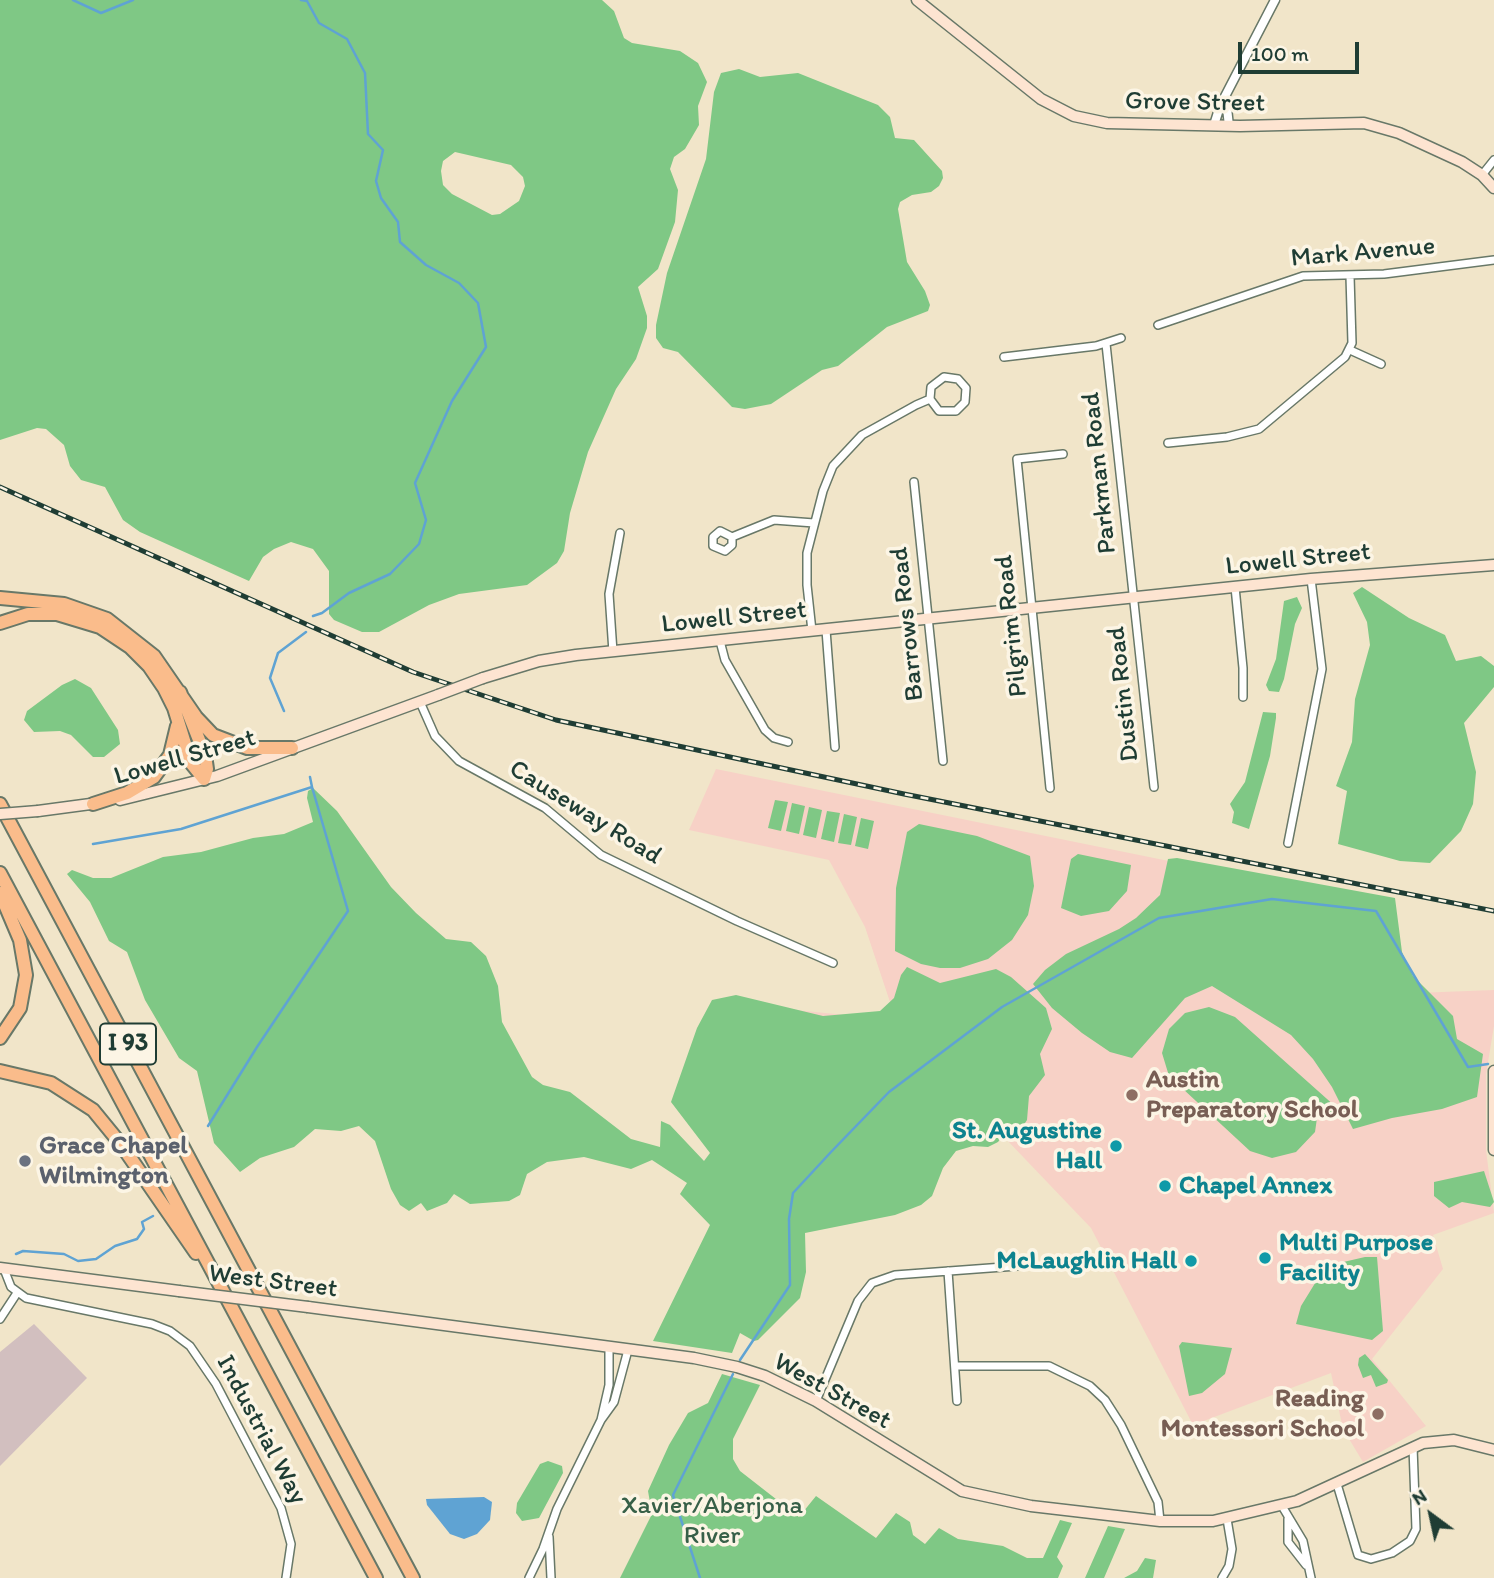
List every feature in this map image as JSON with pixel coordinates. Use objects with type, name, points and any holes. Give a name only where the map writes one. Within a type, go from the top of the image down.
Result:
[{"type":"highway","points":[[0,598],[64,604],[107,619],[148,649],[200,722],[221,739],[255,750],[292,748]]},
{"type":"highway","points":[[0,623],[21,615],[42,612],[68,616],[100,627],[130,647],[149,666],[164,688],[177,716],[191,763],[204,779]]},
{"type":"highway","points":[[180,692],[205,755],[207,769],[204,779]]},
{"type":"highway","points":[[93,804],[127,793],[160,771],[174,743],[177,716]]},
{"type":"highway","name":"I 93","points":[[0,806],[413,1578]]},
{"type":"highway","name":"I 93","points":[[0,873],[376,1578]]},
{"type":"highway","points":[[0,893],[20,940],[26,975],[20,1008],[0,1038]]},
{"type":"highway","points":[[0,1071],[51,1083],[80,1100],[97,1115],[176,1228],[217,1280]]},
{"type":"main road","name":"Grove Street","points":[[917,0],[1041,99],[1074,117],[1107,122],[1229,126],[1336,121],[1373,125],[1427,145],[1482,174],[1494,188]]},
{"type":"main road","name":"Lowell Street","points":[[0,806],[38,811],[159,792],[204,779],[483,678],[546,660],[1311,579],[1494,565]]},
{"type":"main road","points":[[1494,1071],[1494,1150]]},
{"type":"main road","name":"West Street","points":[[2,1269],[609,1347],[737,1367],[765,1376],[816,1401],[946,1482],[975,1495],[1024,1505],[1160,1521],[1227,1519],[1282,1506],[1337,1484],[1413,1447],[1454,1440],[1494,1450]]},
{"type":"street","points":[[1214,125],[1275,0]]},
{"type":"street","points":[[1227,96],[1229,126]]},
{"type":"street","points":[[1482,174],[1494,160]]},
{"type":"street","name":"Mark Avenue","points":[[1158,325],[1294,278],[1310,275],[1350,276],[1494,260]]},
{"type":"street","points":[[1168,443],[1227,437],[1259,429],[1350,350],[1350,276]]},
{"type":"street","points":[[1004,357],[1106,344],[1121,338]]},
{"type":"street","name":"Parkman Road","points":[[1106,344],[1135,597]]},
{"type":"street","points":[[1350,350],[1381,364]]},
{"type":"street","points":[[944,376],[958,379],[967,391],[962,407],[951,413],[939,411],[930,399],[931,387],[944,376]]},
{"type":"street","points":[[812,631],[806,567],[814,523],[829,474],[849,445],[868,431],[930,399]]},
{"type":"street","name":"Pilgrim Road","points":[[1051,788],[1017,459],[1063,454]]},
{"type":"street","name":"Barrows Road","points":[[914,482],[943,761]]},
{"type":"street","points":[[732,537],[774,520],[814,523]]},
{"type":"street","points":[[613,652],[610,584],[620,533]]},
{"type":"street","points":[[1288,843],[1322,669],[1311,579]]},
{"type":"street","points":[[1235,587],[1243,696]]},
{"type":"street","name":"Dustin Road","points":[[1135,597],[1154,787]]},
{"type":"street","points":[[826,630],[835,747]]},
{"type":"street","points":[[720,641],[725,660],[765,730],[774,738],[788,742]]},
{"type":"street","name":"Causeway Road","points":[[420,702],[435,736],[459,761],[545,808],[601,855],[737,921],[833,962]]},
{"type":"street","points":[[816,1401],[858,1301],[869,1285],[895,1275],[1017,1266]]},
{"type":"street","points":[[0,1319],[17,1293],[2,1269]]},
{"type":"street","points":[[948,1271],[957,1401]]},
{"type":"street","name":"Industrial Way","points":[[17,1293],[37,1302],[152,1324],[170,1331],[190,1346],[216,1384],[281,1508],[290,1544],[286,1578]]},
{"type":"street","points":[[601,1420],[609,1385],[609,1347]]},
{"type":"street","points":[[529,1578],[601,1420],[614,1402],[628,1350]]},
{"type":"street","points":[[955,1366],[1048,1366],[1090,1385],[1105,1400],[1121,1425],[1155,1496],[1160,1521]]},
{"type":"street","points":[[1337,1484],[1357,1553],[1371,1559],[1392,1553],[1408,1544],[1416,1529],[1413,1447]]},
{"type":"street","points":[[1282,1506],[1303,1541],[1306,1565],[1311,1578]]},
{"type":"street","points":[[1222,1578],[1229,1566],[1233,1549],[1227,1519]]},
{"type":"street","points":[[1288,1519],[1288,1542],[1306,1565]]},
{"type":"street","points":[[549,1532],[551,1578]]},
{"type":"shaded area","name":"Austin Preparatory School","points":[[716,769],[1277,883],[1386,931],[1416,993],[1494,990],[1494,1026],[1486,1074],[1486,1150],[1494,1213],[1433,1235],[1443,1269],[1372,1359],[1426,1426],[1363,1462],[1343,1429],[1331,1373],[1193,1425],[1091,1228],[983,1115],[734,1004],[896,1020],[865,927],[829,860],[689,830]]},
{"type":"shaded area","points":[[34,1324],[87,1378],[0,1466],[0,1352]]},
{"type":"green space","points":[[0,0],[602,0],[614,11],[624,38],[632,43],[680,51],[698,63],[707,82],[698,106],[699,125],[685,149],[674,157],[670,169],[678,190],[675,222],[658,269],[638,287],[647,316],[647,328],[636,359],[616,389],[588,452],[570,513],[564,551],[557,563],[527,585],[459,594],[429,605],[379,632],[362,632],[334,620],[329,614],[329,571],[313,549],[291,542],[274,549],[263,557],[249,581],[140,532],[123,520],[105,487],[81,480],[70,466],[64,445],[46,429],[37,428],[0,440]],"holes":[[[455,152],[511,165],[523,177],[525,186],[519,201],[500,214],[492,215],[452,194],[443,185],[443,161]]]},
{"type":"green space","points":[[739,69],[760,77],[798,73],[878,105],[890,117],[895,138],[914,140],[942,171],[943,178],[939,186],[931,192],[912,195],[900,202],[898,209],[907,262],[925,291],[930,305],[928,311],[887,327],[838,366],[822,370],[771,404],[745,409],[732,407],[678,352],[663,348],[656,338],[656,325],[667,273],[706,159],[714,92],[721,73]]},
{"type":"green space","points":[[1362,587],[1409,618],[1445,635],[1456,661],[1481,656],[1494,666],[1494,687],[1464,723],[1476,772],[1473,804],[1461,831],[1430,863],[1400,861],[1338,844],[1347,791],[1336,786],[1352,742],[1355,699],[1370,645],[1367,622],[1353,593]]},
{"type":"green space","points":[[1297,597],[1302,608],[1295,624],[1284,679],[1279,692],[1269,691],[1266,685],[1276,659],[1284,601]]},
{"type":"green space","points":[[75,679],[91,688],[118,730],[120,744],[104,757],[93,757],[71,735],[60,731],[34,732],[24,720],[27,711],[62,685]]},
{"type":"green space","points":[[1263,712],[1276,713],[1276,718],[1270,756],[1249,829],[1232,823],[1234,812],[1230,804],[1245,782]]},
{"type":"green space","points":[[313,788],[337,811],[391,887],[416,913],[446,939],[471,942],[486,956],[498,986],[502,1022],[532,1077],[543,1085],[570,1092],[631,1139],[660,1147],[661,1121],[670,1125],[704,1161],[710,1153],[671,1102],[697,1028],[712,1000],[736,995],[823,1016],[880,1011],[894,998],[901,975],[907,967],[940,983],[996,969],[1011,977],[1046,1008],[1052,1029],[1040,1054],[1045,1075],[1029,1096],[1027,1120],[1021,1129],[1008,1129],[998,1142],[988,1147],[973,1146],[956,1151],[943,1168],[932,1196],[921,1205],[895,1215],[805,1233],[806,1272],[800,1298],[758,1340],[754,1341],[740,1333],[732,1353],[653,1341],[710,1225],[680,1194],[687,1183],[652,1160],[631,1169],[584,1157],[547,1162],[527,1174],[520,1195],[509,1201],[470,1204],[454,1194],[447,1203],[427,1211],[421,1203],[409,1211],[400,1205],[391,1189],[375,1141],[359,1126],[341,1131],[315,1129],[294,1147],[260,1158],[240,1172],[214,1143],[197,1071],[179,1058],[145,1000],[127,952],[109,941],[90,902],[67,874],[72,870],[93,878],[111,878],[163,857],[201,852],[253,838],[284,834],[313,822],[307,798],[308,791]]},
{"type":"green space","points":[[775,800],[788,802],[781,831],[768,828]]},
{"type":"green space","points":[[792,803],[805,806],[799,834],[786,831]]},
{"type":"green space","points":[[809,807],[822,810],[816,838],[803,835]]},
{"type":"green space","points":[[827,811],[840,813],[834,842],[821,839]]},
{"type":"green space","points":[[844,814],[857,817],[851,845],[838,843]]},
{"type":"green space","points":[[861,818],[874,821],[868,849],[855,846]]},
{"type":"green space","points":[[919,824],[977,836],[1030,856],[1034,886],[1028,915],[1012,940],[988,959],[960,968],[940,968],[921,964],[895,951],[896,888],[907,832]]},
{"type":"green space","points":[[1078,854],[1131,865],[1127,891],[1109,911],[1081,916],[1061,908],[1071,859]]},
{"type":"green space","points":[[1177,858],[1395,898],[1402,952],[1413,976],[1453,1016],[1457,1039],[1483,1054],[1477,1097],[1442,1109],[1392,1118],[1353,1129],[1332,1087],[1313,1059],[1291,1035],[1212,986],[1185,998],[1132,1058],[1110,1052],[1082,1033],[1052,1008],[1033,984],[1045,970],[1066,954],[1136,918],[1160,895],[1168,859]]},
{"type":"green space","points":[[1209,1007],[1235,1017],[1336,1107],[1330,1113],[1319,1104],[1315,1132],[1296,1152],[1272,1158],[1250,1151],[1169,1076],[1162,1053],[1169,1029],[1185,1013]]},
{"type":"green space","points":[[1484,1171],[1494,1202],[1490,1207],[1462,1202],[1449,1208],[1434,1196],[1434,1182]]},
{"type":"green space","points":[[1377,1257],[1383,1331],[1372,1340],[1296,1324],[1301,1306],[1317,1280],[1339,1263]]},
{"type":"green space","points":[[1182,1342],[1232,1348],[1225,1374],[1202,1393],[1189,1396],[1179,1346]]},
{"type":"green space","points":[[1365,1354],[1388,1380],[1387,1383],[1376,1387],[1371,1375],[1363,1378],[1358,1365],[1359,1358]]},
{"type":"green space","name":"Xavier/Aberjona River","points":[[722,1374],[760,1385],[733,1439],[733,1459],[740,1471],[799,1517],[816,1496],[876,1538],[896,1513],[910,1522],[913,1535],[925,1544],[939,1528],[958,1539],[1003,1546],[1027,1558],[1043,1558],[1060,1520],[1072,1523],[1057,1557],[1063,1566],[1058,1578],[620,1578],[652,1514],[648,1491],[669,1445],[688,1413],[708,1403]]},
{"type":"green space","points":[[548,1461],[562,1466],[563,1473],[539,1518],[522,1521],[516,1513],[517,1503],[540,1464]]},
{"type":"green space","points":[[1108,1526],[1125,1529],[1104,1578],[1085,1578]]},
{"type":"green space","points":[[1145,1558],[1156,1560],[1153,1578],[1124,1578],[1137,1571]]},
{"type":"water","points":[[484,1497],[492,1502],[490,1520],[477,1534],[464,1539],[450,1534],[427,1505],[426,1499]]},
{"type":"waterway","points":[[73,0],[101,13],[133,0]]},
{"type":"waterway","points":[[301,0],[307,1],[319,23],[347,39],[365,73],[368,134],[383,150],[376,181],[381,198],[398,222],[400,242],[426,265],[459,283],[478,303],[486,347],[452,401],[415,483],[426,520],[419,544],[390,574],[349,593],[322,613],[313,616]]},
{"type":"waterway","points":[[284,711],[270,678],[278,653],[306,632]]},
{"type":"waterway","points":[[93,844],[181,829],[312,787],[310,777]]},
{"type":"waterway","points":[[208,1126],[348,911],[312,787]]},
{"type":"waterway","points":[[740,1360],[790,1285],[789,1219],[793,1193],[831,1152],[889,1092],[1002,1007],[1159,918],[1272,899],[1376,911],[1468,1067],[1488,1064]]},
{"type":"waterway","points":[[16,1254],[23,1251],[64,1254],[78,1261],[96,1259],[115,1246],[137,1239],[144,1229],[142,1222],[153,1216]]},
{"type":"waterway","points":[[700,1578],[673,1495],[733,1374]]},
{"type":"railway","points":[[0,487],[413,672],[556,720],[904,794],[1494,911]]},
{"type":"place","name":"Austin Preparatory School","points":[[1132,1095]]},
{"type":"place","name":"St. Augustine Hall","points":[[1116,1146]]},
{"type":"place","name":"Grace Chapel Wilmington","points":[[25,1161]]},
{"type":"place","name":"Chapel Annex","points":[[1165,1186]]},
{"type":"place","name":"Multi Purpose Facility","points":[[1265,1258]]},
{"type":"place","name":"McLaughlin Hall","points":[[1191,1261]]},
{"type":"place","name":"Reading Montessori School","points":[[1378,1414]]}]
